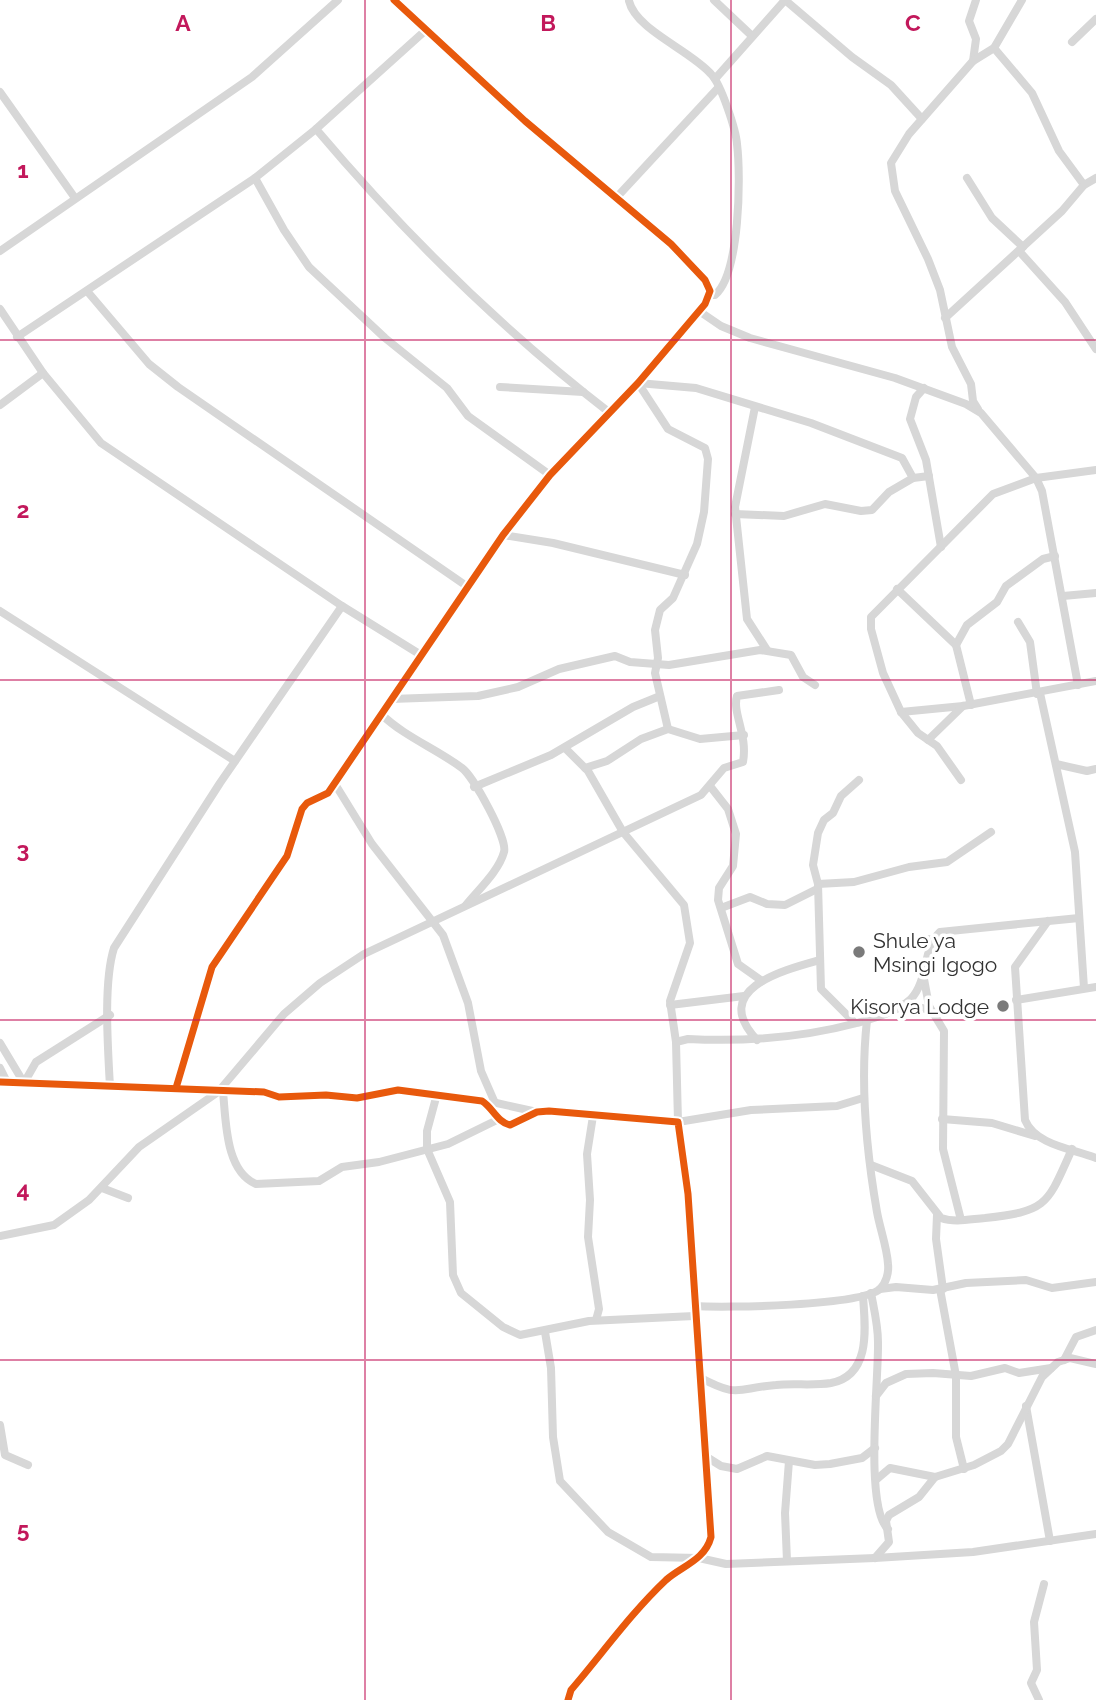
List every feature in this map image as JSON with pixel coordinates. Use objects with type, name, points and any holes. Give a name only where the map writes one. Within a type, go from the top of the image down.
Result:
[{"type":"street","points":[[0,251],[252,77],[338,0]]},
{"type":"street","points":[[176,1088],[190,1032],[212,967],[287,856],[302,809],[307,803],[324,797],[335,783],[503,536],[550,475],[638,383],[699,311],[709,295],[705,280],[690,262],[525,121],[394,0]]},
{"type":"street","points":[[622,0],[629,0],[634,16],[680,48],[717,84],[737,141],[737,219],[734,251],[724,285],[715,295],[709,295]]},
{"type":"street","points":[[714,0],[751,35]]},
{"type":"street","points":[[616,198],[717,84],[751,35],[785,0],[852,57],[891,85],[922,119]]},
{"type":"street","points":[[973,61],[976,39],[969,21],[976,0]]},
{"type":"street","points":[[1022,0],[994,48],[973,61],[893,157],[891,178],[940,290],[952,347],[971,384],[972,401],[1035,478],[1042,491],[1078,685]]},
{"type":"street","points":[[1072,42],[1096,19]]},
{"type":"street","points":[[18,338],[256,178],[316,129],[428,29]]},
{"type":"street","points":[[994,48],[1032,93],[1059,151],[1084,185]]},
{"type":"street","points":[[0,92],[75,198]]},
{"type":"street","points":[[316,129],[410,236],[535,352],[610,413]]},
{"type":"street","points":[[256,178],[284,230],[309,267],[385,338],[439,381],[468,416],[550,475]]},
{"type":"street","points":[[967,178],[992,218],[1065,302],[1096,349]]},
{"type":"street","points":[[945,318],[1062,211],[1084,185],[1096,178]]},
{"type":"street","points":[[87,291],[149,364],[178,387],[468,587]]},
{"type":"street","points":[[0,309],[43,373],[101,443],[342,606],[421,655]]},
{"type":"street","points":[[699,311],[721,326],[750,338],[783,345],[955,398],[981,413]]},
{"type":"street","points":[[0,405],[43,373]]},
{"type":"street","points":[[638,383],[696,388],[811,423],[902,458],[913,478]]},
{"type":"street","points":[[638,383],[668,429],[705,449],[707,453],[704,512],[697,544],[673,598],[657,616],[654,635],[656,673],[668,729]]},
{"type":"street","points":[[500,387],[583,392]]},
{"type":"street","points":[[924,388],[916,397],[910,419],[916,438],[923,448],[941,547]]},
{"type":"street","points":[[755,407],[738,480],[735,514],[747,619],[767,650]]},
{"type":"street","points":[[961,780],[937,746],[901,712],[883,673],[870,622],[897,589],[993,494],[1035,478],[1096,470]]},
{"type":"street","points":[[735,514],[784,516],[825,504],[860,512],[872,510],[889,492],[913,478],[929,476]]},
{"type":"street","points":[[503,536],[553,543],[685,575]]},
{"type":"street","points":[[956,645],[967,625],[997,602],[1006,586],[1043,559],[1055,556]]},
{"type":"street","points":[[897,589],[956,645],[967,705]]},
{"type":"street","points":[[1063,596],[1096,593]]},
{"type":"street","points":[[110,1087],[109,965],[114,948],[235,761],[342,606]]},
{"type":"street","points":[[1,614],[235,761]]},
{"type":"street","points":[[1018,622],[1030,642],[1075,852],[1084,988]]},
{"type":"street","points":[[391,699],[478,696],[518,687],[559,669],[615,656],[630,662],[686,663],[767,650],[791,655],[803,677],[815,685]]},
{"type":"street","points":[[901,712],[1039,694],[1096,681]]},
{"type":"street","points":[[0,1236],[54,1225],[102,1188],[139,1147],[220,1092],[267,1032],[320,983],[364,954],[701,795],[724,768],[743,762],[744,735],[735,706],[737,696],[779,690]]},
{"type":"street","points":[[474,787],[565,748],[633,707],[660,696]]},
{"type":"street","points":[[928,740],[967,705]]},
{"type":"street","points":[[381,714],[413,740],[469,774],[500,829],[505,841],[505,852],[464,908]]},
{"type":"street","points":[[585,768],[607,761],[641,739],[668,729],[700,739],[744,735]]},
{"type":"street","points":[[565,748],[585,768],[622,832],[684,905],[690,943],[674,983],[670,1006],[676,1042],[678,1122],[688,1194],[694,1316],[712,1528],[709,1544],[699,1558],[660,1587],[571,1690],[568,1700]]},
{"type":"street","points":[[1056,764],[1087,771],[1096,769]]},
{"type":"street","points":[[855,1023],[821,989],[818,887],[813,865],[820,827],[833,813],[845,791],[859,780]]},
{"type":"street","points":[[335,783],[372,845],[443,935],[468,1003],[481,1071],[495,1103]]},
{"type":"street","points":[[710,786],[728,809],[736,834],[733,866],[719,888],[720,908],[738,964],[762,981]]},
{"type":"street","points":[[720,908],[750,897],[767,904],[785,905],[818,887],[854,882],[909,867],[947,862],[991,832]]},
{"type":"street","points":[[676,1042],[688,1039],[757,1040],[799,1037],[867,1020],[904,1004],[923,979],[933,939],[940,932],[954,928],[1079,918]]},
{"type":"street","points":[[1040,1138],[1030,1131],[1026,1120],[1017,1000],[1017,961],[1048,921]]},
{"type":"street","points":[[910,940],[933,939]]},
{"type":"street","points":[[757,1040],[742,1020],[739,1010],[744,996],[762,981],[820,960]]},
{"type":"street","points":[[750,975],[752,989]]},
{"type":"street","points":[[923,979],[929,1006],[944,1031],[942,1119],[945,1162],[961,1220]]},
{"type":"street","points":[[1017,1000],[1096,987]]},
{"type":"street","points":[[670,1006],[744,996]]},
{"type":"street","points":[[904,1004],[924,1007],[933,1012]]},
{"type":"street","points":[[24,1083],[33,1065],[110,1015]]},
{"type":"street","points":[[699,1377],[736,1393],[765,1385],[831,1383],[846,1377],[859,1362],[865,1346],[871,1293],[887,1277],[888,1266],[863,1098],[867,1020]]},
{"type":"street","points":[[0,1043],[24,1083]]},
{"type":"street","points":[[0,1068],[4,1082],[264,1092],[279,1097],[326,1095],[357,1098],[398,1090],[495,1103],[537,1112],[678,1122],[751,1110],[837,1106],[863,1098]]},
{"type":"street","points":[[220,1092],[228,1141],[236,1163],[256,1184],[319,1181],[342,1167],[427,1150],[455,1141],[499,1119]]},
{"type":"street","points":[[437,1094],[427,1131],[427,1150],[450,1202],[453,1275],[461,1293],[497,1322],[520,1335],[596,1321],[694,1316]]},
{"type":"street","points":[[482,1101],[493,1109],[499,1119],[510,1125],[537,1112]]},
{"type":"street","points":[[593,1116],[587,1154],[590,1200],[587,1237],[599,1309],[596,1321]]},
{"type":"street","points":[[942,1119],[992,1123],[1096,1158]]},
{"type":"street","points":[[937,1215],[961,1220],[1006,1216],[1039,1208],[1054,1188],[1072,1150]]},
{"type":"street","points":[[871,1165],[912,1181],[937,1215],[936,1239],[956,1377],[956,1437],[964,1469]]},
{"type":"street","points":[[102,1188],[128,1199]]},
{"type":"street","points":[[694,1306],[765,1307],[871,1293],[896,1287],[942,1289],[966,1283],[1026,1280],[1052,1288],[1096,1282]]},
{"type":"street","points":[[871,1293],[878,1340],[875,1399],[877,1479],[880,1518],[888,1529]]},
{"type":"street","points":[[1064,1360],[1076,1336],[1096,1329]]},
{"type":"street","points":[[545,1332],[551,1368],[557,1466],[566,1489],[608,1532],[635,1551],[651,1558],[699,1558],[726,1564],[875,1558],[973,1552],[1096,1535]]},
{"type":"street","points":[[875,1399],[886,1383],[905,1374],[933,1373],[956,1377],[1005,1368],[1019,1373],[1051,1367],[1064,1360],[1077,1358],[1096,1364]]},
{"type":"street","points":[[877,1479],[890,1468],[935,1477],[986,1460],[1006,1446],[1026,1404],[1051,1367]]},
{"type":"street","points":[[1026,1404],[1050,1541]]},
{"type":"street","points":[[0,1425],[5,1455],[28,1465]]},
{"type":"street","points":[[705,1456],[721,1466],[737,1469],[763,1457],[830,1464],[862,1458],[875,1448]]},
{"type":"street","points":[[787,1561],[785,1513],[789,1461]]},
{"type":"street","points":[[875,1558],[888,1544],[889,1515],[919,1497],[935,1477]]},
{"type":"street","points":[[1039,1700],[1034,1695],[1031,1679],[1037,1670],[1034,1622],[1044,1584]]},
{"type":"cycle path","points":[[176,1088],[212,967],[287,856],[302,809],[307,803],[328,793],[503,535],[550,475],[638,383],[705,304],[710,291],[705,280],[671,244],[525,121],[394,0]]},
{"type":"cycle path","points":[[0,1082],[264,1092],[279,1097],[326,1095],[357,1098],[398,1090],[482,1101],[502,1121],[510,1125],[537,1112],[549,1111],[678,1122],[688,1194],[711,1537],[698,1557],[666,1580],[641,1606],[571,1690],[568,1700]]},
{"type":"place","name":"Shule ya Msingi Igogo","points":[[859,952]]},
{"type":"place","name":"Kisorya Lodge","points":[[1003,1006]]}]
